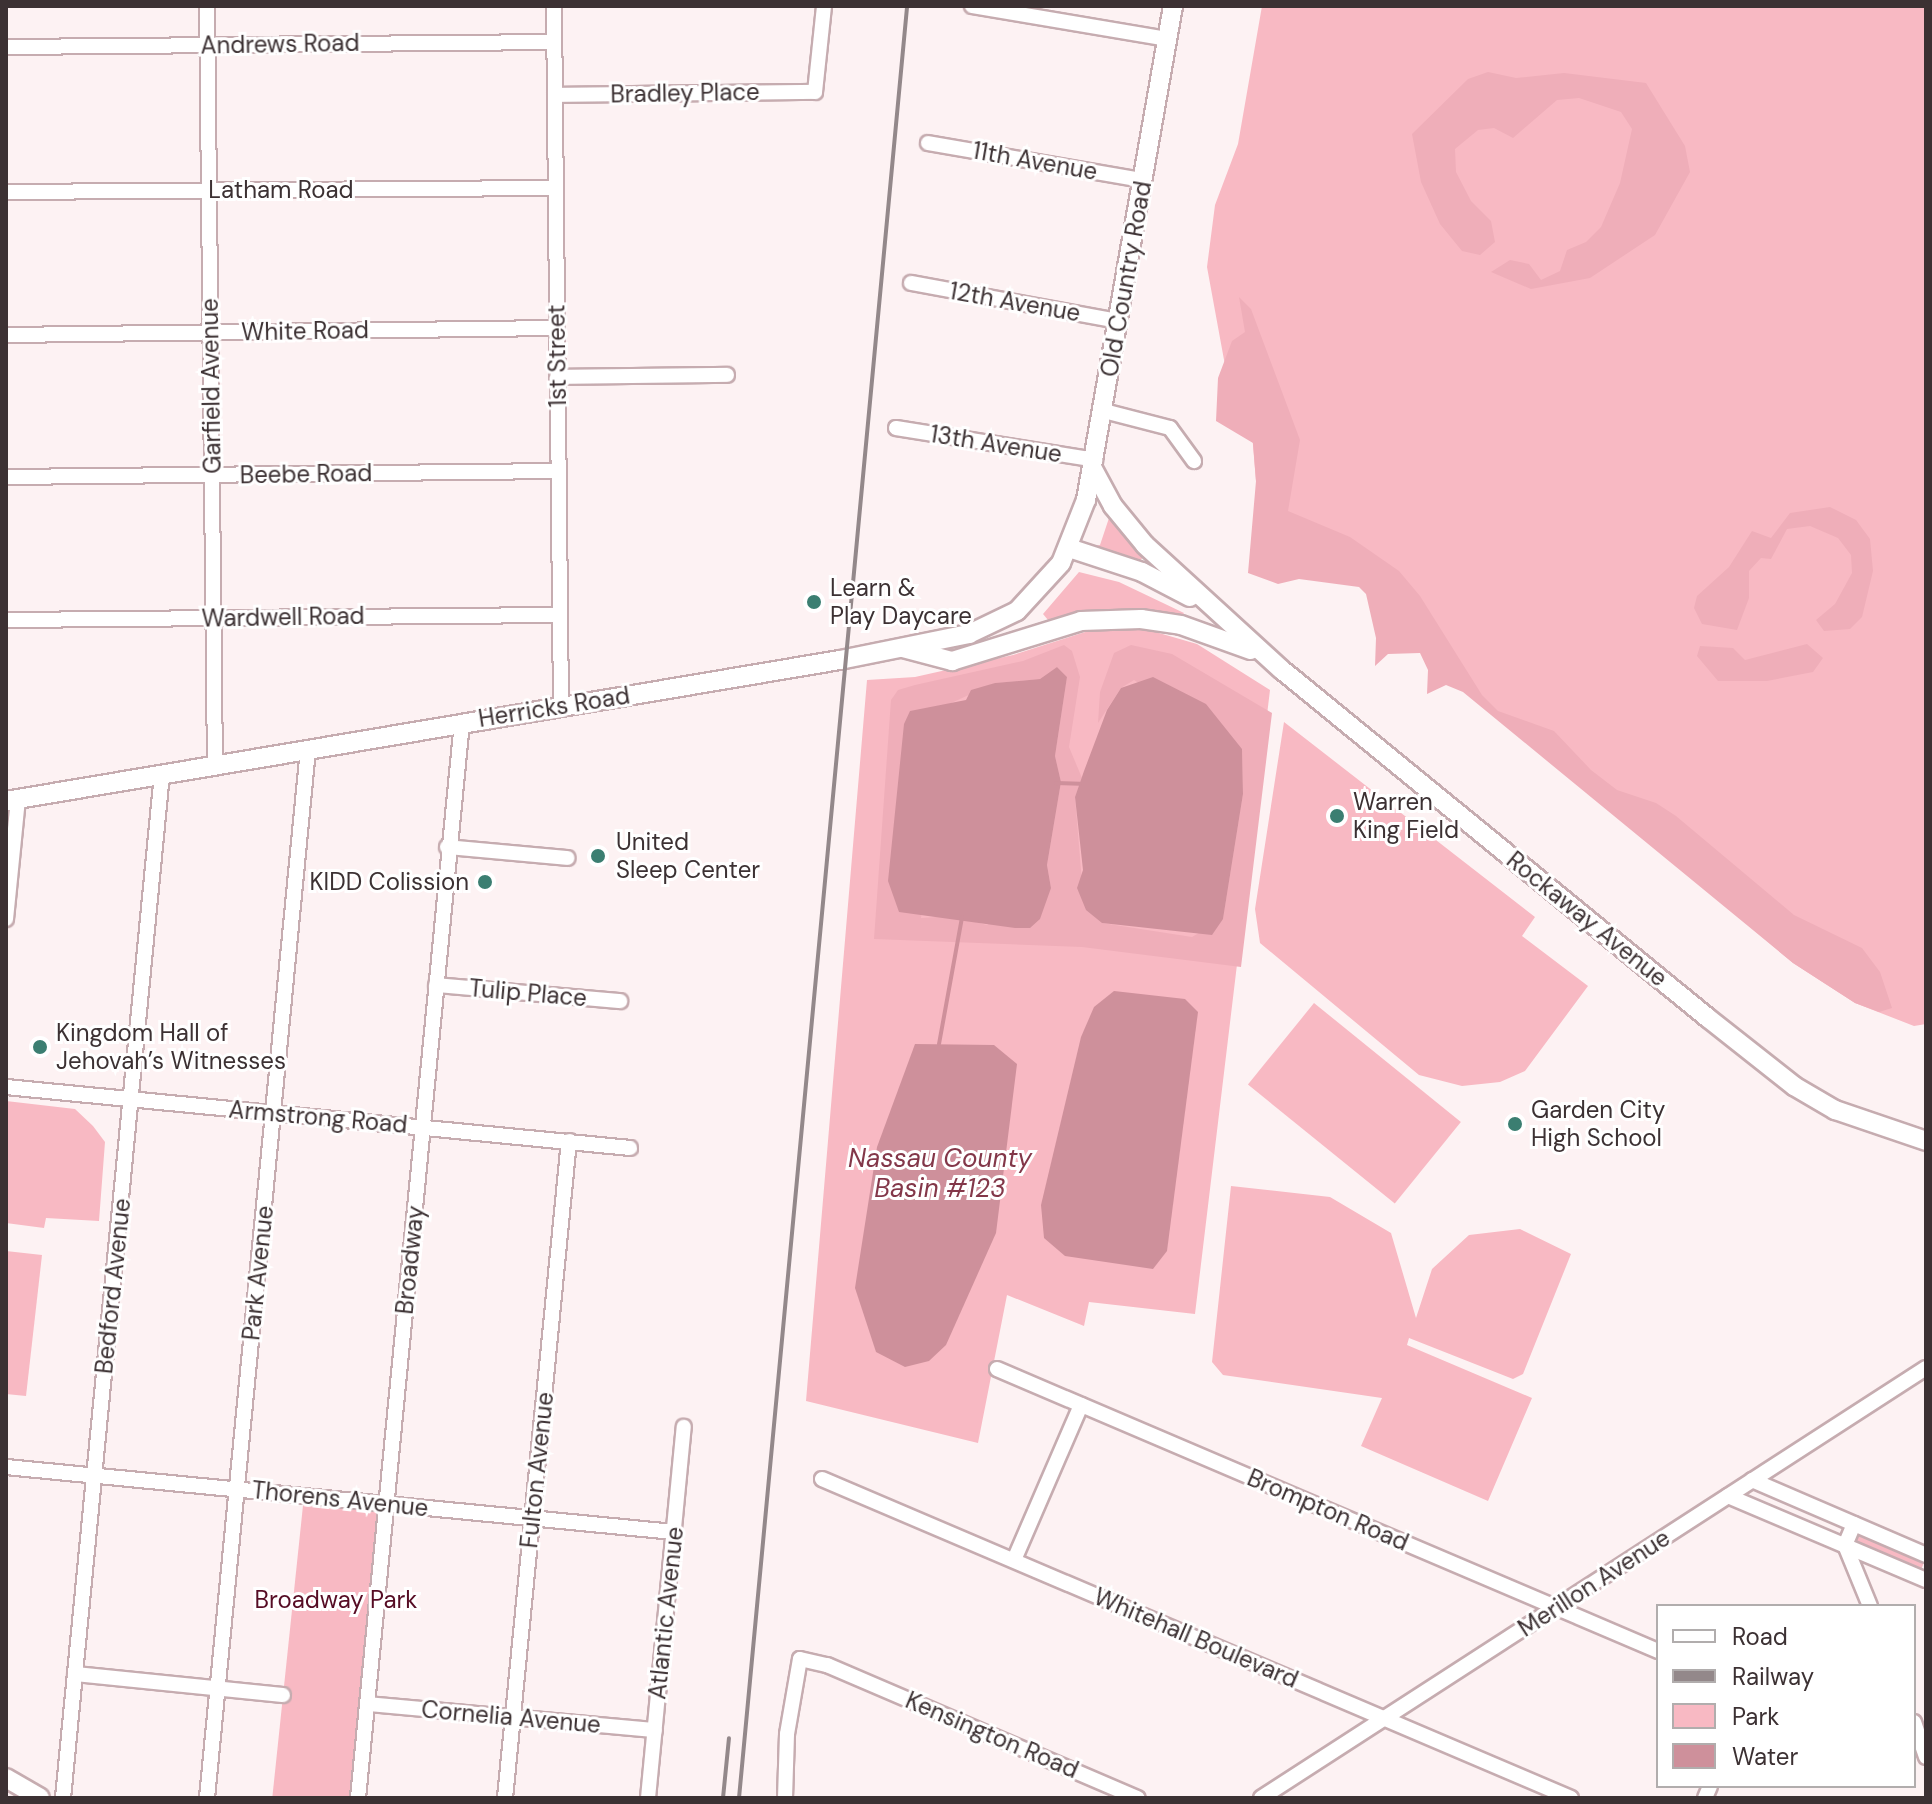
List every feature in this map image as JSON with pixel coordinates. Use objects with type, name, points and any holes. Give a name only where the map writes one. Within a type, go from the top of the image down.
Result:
[{"type":"main road","name":"Old Country Road","points":[[1069,548],[1094,465],[1173,6]]},
{"type":"main road","name":"Rockaway Avenue","points":[[1094,465],[1113,506],[1145,545],[1271,660],[1794,1086],[1835,1110],[1920,1142]]},
{"type":"main road","name":"Rockaway Avenue","points":[[1069,548],[1166,583],[1223,617]]},
{"type":"main road","name":"Herricks Road","points":[[12,800],[903,648],[969,634],[1017,611],[1052,576],[1069,548]]},
{"type":"main road","name":"Rockaway Avenue","points":[[903,648],[952,661],[1081,621],[1141,619],[1225,638],[1271,660]]},
{"type":"main road","points":[[6,1778],[40,1798]]},
{"type":"street","name":"Garfield Avenue","points":[[207,6],[215,765]]},
{"type":"street","name":"1st Street","points":[[554,6],[561,707]]},
{"type":"street","name":"Bradley Place","points":[[555,95],[815,92],[824,6]]},
{"type":"street","points":[[972,6],[1167,39]]},
{"type":"street","name":"Andrews Road","points":[[6,47],[554,42]]},
{"type":"street","name":"11th Avenue","points":[[928,143],[1143,180]]},
{"type":"street","name":"Latham Road","points":[[6,192],[555,188]]},
{"type":"street","name":"12th Avenue","points":[[911,283],[1119,321]]},
{"type":"street","name":"White Road","points":[[6,335],[557,328]]},
{"type":"street","points":[[557,377],[727,375]]},
{"type":"street","points":[[1104,411],[1170,428],[1194,461]]},
{"type":"street","name":"13th Avenue","points":[[896,428],[1094,465]]},
{"type":"street","name":"Beebe Road","points":[[6,477],[558,471]]},
{"type":"street","name":"Wardwell Road","points":[[6,620],[560,615]]},
{"type":"street","name":"Broadway","points":[[358,1798],[447,847],[462,722]]},
{"type":"street","name":"Park Avenue","points":[[207,1798],[308,749]]},
{"type":"street","name":"Bedford Avenue","points":[[63,1798],[162,774]]},
{"type":"street","points":[[6,919],[12,800]]},
{"type":"street","points":[[447,847],[568,858]]},
{"type":"street","name":"Tulip Place","points":[[436,985],[620,1001]]},
{"type":"street","name":"Armstrong Road","points":[[6,1087],[630,1148]]},
{"type":"street","name":"Fulton Avenue","points":[[505,1798],[569,1141]]},
{"type":"street","name":"Brompton Road","points":[[997,1369],[1656,1650]]},
{"type":"street","name":"Merillon Avenue","points":[[1261,1798],[1925,1370]]},
{"type":"street","points":[[1014,1560],[1081,1405]]},
{"type":"street","name":"Atlantic Avenue","points":[[648,1798],[684,1427]]},
{"type":"street","name":"Thorens Avenue","points":[[6,1467],[674,1532]]},
{"type":"street","name":"Whitehall Boulevard","points":[[822,1479],[1571,1798]]},
{"type":"street","points":[[1752,1480],[1926,1555]]},
{"type":"street","points":[[1728,1496],[1926,1580]]},
{"type":"street","points":[[1854,1524],[1845,1545],[1869,1604]]},
{"type":"street","name":"Kensington Road","points":[[785,1798],[787,1734],[800,1659],[845,1673],[1138,1798]]},
{"type":"street","points":[[75,1674],[283,1695]]},
{"type":"street","name":"Cornelia Avenue","points":[[368,1704],[655,1730]]},
{"type":"street","points":[[1916,1728],[1926,1757]]},
{"type":"green space","points":[[1262,6],[1926,6],[1926,1024],[1914,1026],[1855,1003],[1793,963],[1402,634],[1374,582],[1258,506],[1252,433],[1233,409],[1207,267],[1215,205],[1238,144]]},
{"type":"green space","points":[[1110,515],[1144,556],[1139,562],[1093,546],[1100,545]]},
{"type":"green space","points":[[1079,572],[1119,582],[1184,613],[1180,620],[1135,610],[1088,611],[1048,620],[1043,614]]},
{"type":"green space","name":"Nassau County Basin #123","points":[[1101,627],[1152,631],[1197,644],[1270,690],[1195,1314],[1089,1302],[1084,1326],[1007,1295],[978,1443],[806,1401],[867,680],[915,677],[1013,655]]},
{"type":"green space","name":"Warren King Field","points":[[1284,722],[1535,917],[1522,936],[1588,986],[1525,1071],[1500,1082],[1462,1086],[1419,1075],[1260,943],[1255,909]]},
{"type":"green space","points":[[1314,1003],[1461,1122],[1395,1204],[1248,1085]]},
{"type":"green space","points":[[6,1101],[75,1109],[93,1126],[105,1142],[99,1221],[46,1218],[44,1228],[6,1223]]},
{"type":"green space","points":[[1231,1186],[1330,1197],[1391,1233],[1416,1318],[1432,1269],[1469,1235],[1520,1229],[1571,1254],[1523,1374],[1513,1379],[1409,1338],[1407,1345],[1532,1398],[1488,1501],[1361,1446],[1382,1398],[1223,1375],[1212,1362]]},
{"type":"green space","points":[[6,1251],[42,1255],[26,1396],[6,1394]]},
{"type":"green space","name":"Broadway Park","points":[[304,1496],[387,1505],[356,1798],[272,1797]]},
{"type":"green space","points":[[1855,1528],[1926,1558],[1919,1574],[1848,1544]]},
{"type":"shaded area","points":[[1488,72],[1516,78],[1564,73],[1646,83],[1685,146],[1690,172],[1655,235],[1590,278],[1531,289],[1491,272],[1510,260],[1529,264],[1541,280],[1560,271],[1567,250],[1586,242],[1601,227],[1620,183],[1632,129],[1621,112],[1579,98],[1557,100],[1513,138],[1494,128],[1478,130],[1455,149],[1456,172],[1471,201],[1491,221],[1495,242],[1480,255],[1462,251],[1440,224],[1421,182],[1412,134],[1468,79]]},
{"type":"shaded area","points":[[1239,297],[1251,309],[1300,440],[1288,511],[1350,537],[1399,571],[1420,596],[1482,695],[1498,711],[1554,731],[1591,770],[1617,790],[1656,803],[1676,816],[1794,915],[1862,948],[1880,972],[1892,1008],[1879,1012],[1855,1003],[1793,963],[1463,692],[1446,685],[1427,694],[1428,670],[1420,653],[1388,654],[1375,666],[1376,638],[1366,594],[1359,587],[1299,579],[1278,584],[1248,573],[1256,481],[1253,443],[1216,421],[1218,378],[1232,341],[1245,332]]},
{"type":"shaded area","points":[[1830,507],[1856,520],[1870,539],[1873,571],[1862,617],[1850,629],[1824,631],[1816,620],[1835,604],[1852,573],[1851,555],[1838,538],[1810,526],[1787,529],[1771,559],[1761,558],[1749,571],[1749,598],[1737,630],[1702,624],[1694,608],[1697,596],[1729,567],[1752,531],[1771,538],[1790,513]]},
{"type":"shaded area","points":[[1807,644],[1823,658],[1813,672],[1767,681],[1718,681],[1697,656],[1700,646],[1733,648],[1745,660]]},
{"type":"shaded area","points":[[1064,645],[1072,651],[1080,677],[1069,747],[1082,778],[1075,797],[1082,882],[1102,923],[1192,937],[1223,919],[1243,794],[1242,749],[1134,680],[1121,688],[1098,723],[1100,692],[1114,653],[1131,645],[1172,654],[1272,713],[1241,967],[1082,947],[874,939],[891,700],[898,690],[1023,661]],"holes":[[[1057,667],[1067,677],[1055,756],[1061,782],[1047,865],[1051,888],[987,925],[952,916],[921,918],[949,704],[995,683],[1040,679]]]},
{"type":"water","points":[[1057,667],[1067,677],[1055,756],[1061,782],[1047,865],[1051,888],[1040,919],[1030,928],[1015,928],[899,912],[888,881],[904,724],[910,711],[966,700],[971,690],[995,683],[1040,679]]},
{"type":"water","points":[[1153,677],[1206,704],[1242,749],[1243,794],[1223,919],[1212,935],[1102,923],[1086,910],[1077,888],[1083,870],[1075,797],[1084,771],[1107,710],[1121,688]]},
{"type":"water","points":[[1114,991],[1185,999],[1198,1012],[1167,1251],[1153,1269],[1065,1256],[1044,1238],[1041,1205],[1081,1037],[1094,1007]]},
{"type":"water","name":"Nassau County Basin #123","points":[[915,1044],[994,1045],[1017,1064],[996,1233],[946,1345],[929,1361],[905,1367],[876,1352],[855,1288],[877,1147]]},
{"type":"waterway","points":[[1056,783],[1080,784]]},
{"type":"waterway","points":[[939,1044],[962,917]]},
{"type":"railway","points":[[739,1798],[907,6]]},
{"type":"railway","points":[[723,1798],[729,1738]]},
{"type":"place","name":"Learn & Play Daycare","points":[[814,602]]},
{"type":"place","name":"Warren King Field","points":[[1337,816]]},
{"type":"place","name":"United Sleep Center","points":[[598,856]]},
{"type":"place","name":"KIDD Colission","points":[[485,882]]},
{"type":"place","name":"Kingdom Hall of Jehovah’s Witnesses","points":[[40,1047]]},
{"type":"place","name":"Garden City High School","points":[[1515,1124]]}]
